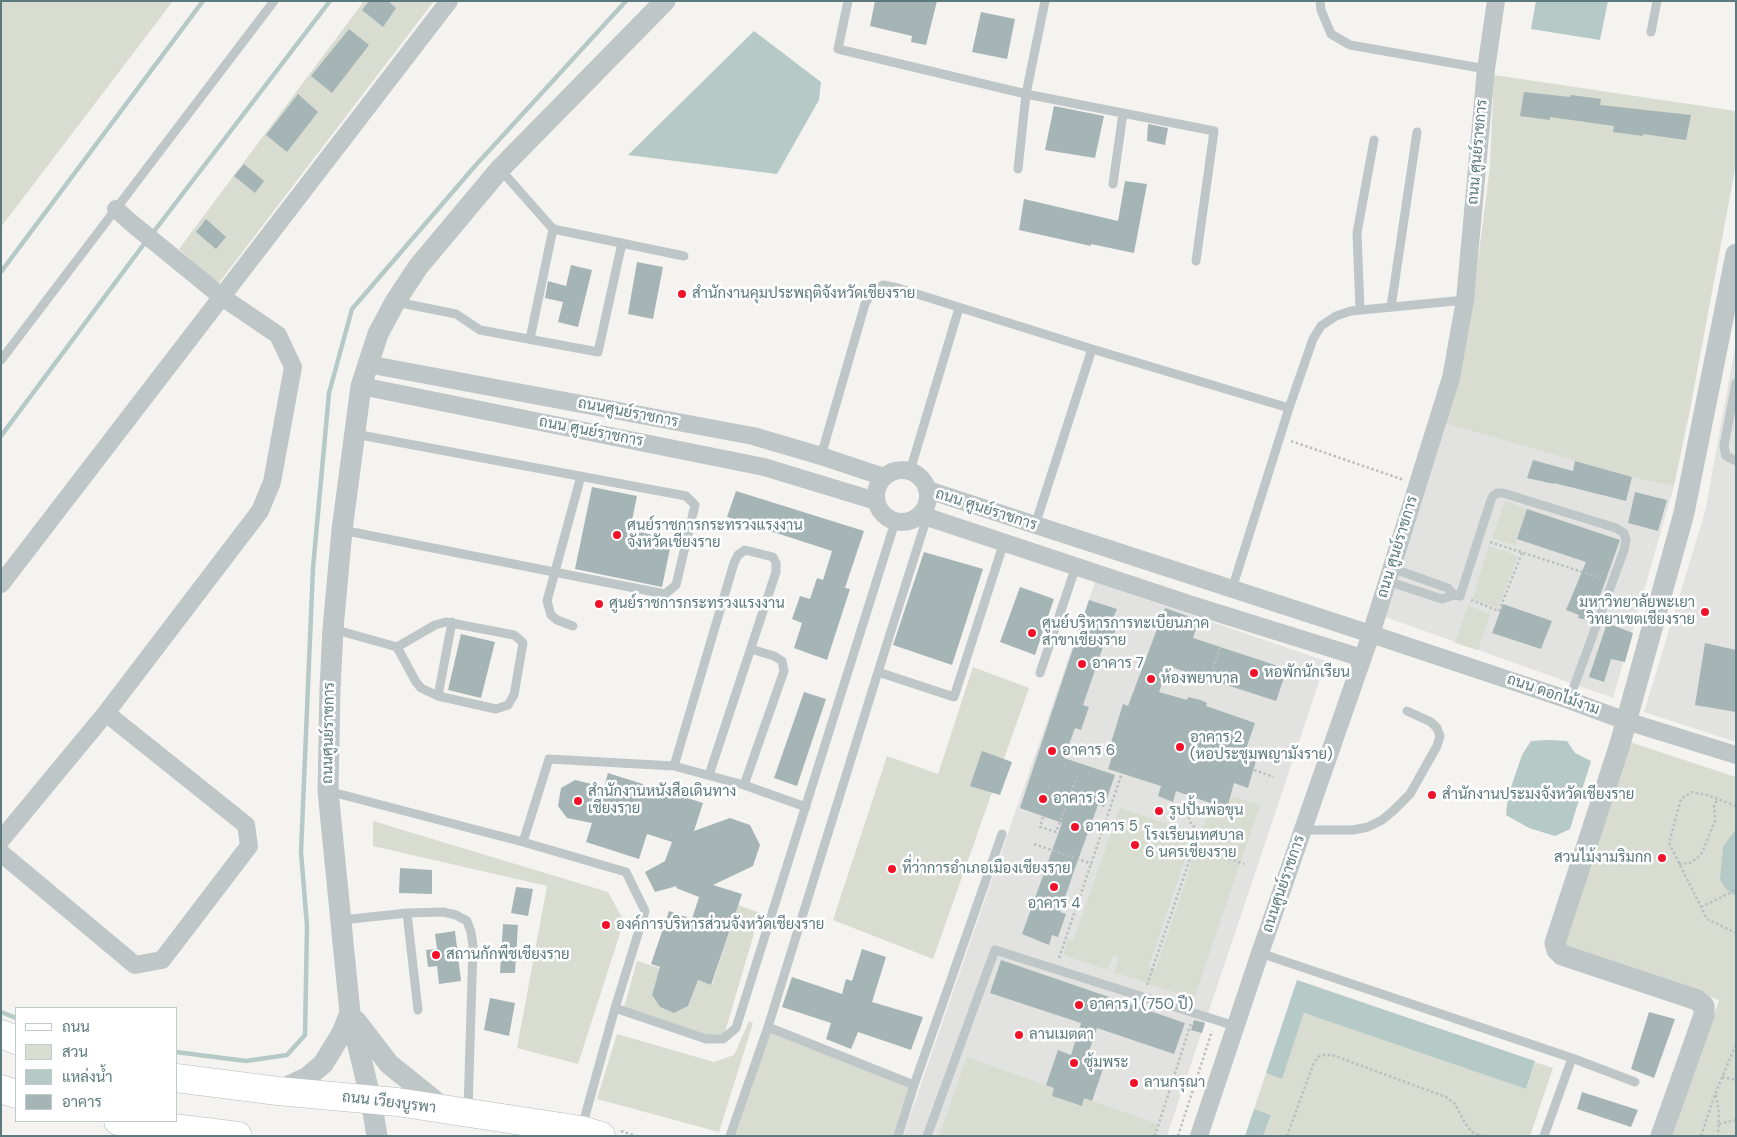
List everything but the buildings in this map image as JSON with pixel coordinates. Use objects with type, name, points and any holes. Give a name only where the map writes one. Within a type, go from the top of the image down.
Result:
[{"type":"main road","points":[[1,1034],[15,1040]]},
{"type":"main road","name":"ถนน เวียงบูรพา","points":[[178,1078],[456,1111],[583,1134]]},
{"type":"main road","points":[[1,1088],[15,1094]]},
{"type":"main road","points":[[129,1122],[238,1136]]},
{"type":"street","points":[[1,584],[449,1]]},
{"type":"street","name":"ถนนศูนย์ราชการ","points":[[377,1136],[371,1100],[350,1013],[328,791],[333,629],[342,530],[361,386],[378,334],[395,302],[418,268],[500,168],[665,1]]},
{"type":"street","name":"ถนน ศูนย์ราชการ","points":[[928,490],[1370,634],[1451,378],[1465,300],[1486,69],[1496,1]]},
{"type":"street","points":[[1,840],[106,713],[260,511],[272,482],[293,367],[278,335],[222,297],[122,215]]},
{"type":"street","points":[[1662,1136],[1704,1014],[1704,1006],[1697,1000],[1562,955],[1557,950],[1555,943],[1620,744],[1684,513],[1733,288],[1736,254]]},
{"type":"street","name":"ถนนศูนย์ราชการ","points":[[367,364],[753,436],[884,477]]},
{"type":"street","name":"ถนน ศูนย์ราชการ","points":[[361,386],[764,467],[876,501]]},
{"type":"street","points":[[901,470],[910,471],[918,475],[928,490],[924,516],[908,522],[895,522],[882,514],[876,501],[876,492],[884,477],[892,472],[901,470]]},
{"type":"street","name":"ถนน ศูนย์ราชการ","points":[[924,516],[1362,658]]},
{"type":"street","name":"ถนนศูนย์ราชการ","points":[[1199,1136],[1370,634]]},
{"type":"street","name":"ถนน ดอกไม้งาม","points":[[1370,634],[1569,700],[1626,721],[1736,755]]},
{"type":"street","points":[[1,853],[135,965],[162,960],[249,846],[246,825],[106,713]]},
{"type":"street","points":[[350,1013],[389,1064],[456,1111]]},
{"type":"street","points":[[278,1091],[306,1078],[323,1064],[342,1033],[350,1013]]},
{"type":"lane","points":[[1,360],[122,215],[274,1]]},
{"type":"lane","points":[[848,1],[838,49],[1026,94],[1214,131],[1196,261]]},
{"type":"lane","points":[[1018,169],[1026,94],[1045,1]]},
{"type":"lane","points":[[1320,1],[1321,10],[1331,34],[1338,40],[1350,45],[1486,69]]},
{"type":"lane","points":[[1651,32],[1657,1]]},
{"type":"lane","points":[[1113,184],[1123,113]]},
{"type":"lane","points":[[1391,307],[1417,132]]},
{"type":"lane","points":[[1360,310],[1358,233],[1374,140]]},
{"type":"lane","points":[[500,168],[553,230],[684,256]]},
{"type":"lane","points":[[530,340],[553,230]]},
{"type":"lane","points":[[395,302],[456,314],[480,330],[598,352],[622,243]]},
{"type":"lane","points":[[821,456],[865,304],[871,293],[883,285],[1289,408]]},
{"type":"lane","points":[[1232,589],[1289,408],[1313,339],[1321,326],[1336,316],[1351,311],[1465,300]]},
{"type":"lane","points":[[910,471],[959,308]]},
{"type":"lane","points":[[1038,516],[1092,349]]},
{"type":"lane","points":[[1736,383],[1724,446],[1726,456],[1736,460]]},
{"type":"lane","points":[[342,530],[665,594],[676,585],[695,505],[686,496],[354,434]]},
{"type":"lane","points":[[573,626],[551,615],[547,601],[581,476]]},
{"type":"lane","points":[[1457,595],[1493,496],[1503,493],[1616,528],[1624,533],[1626,540],[1624,550],[1569,700]]},
{"type":"lane","points":[[730,1136],[768,1027],[878,672],[924,516]]},
{"type":"lane","points":[[615,1008],[706,1039],[723,1038],[736,1028],[895,522]]},
{"type":"lane","points":[[878,672],[954,697],[1004,542]]},
{"type":"lane","points":[[674,766],[734,563],[738,555],[745,550],[772,558],[776,563],[776,572],[709,776]]},
{"type":"lane","points":[[1040,673],[1076,566]]},
{"type":"lane","points":[[1389,574],[1448,588],[1457,595]]},
{"type":"lane","points":[[1389,574],[1442,599],[1457,595]]},
{"type":"lane","points":[[333,629],[398,647],[440,623],[452,622],[514,635],[520,638],[523,643],[516,686],[511,702],[504,708],[496,709],[438,696],[421,688],[398,647]]},
{"type":"lane","points":[[438,696],[452,622]]},
{"type":"lane","points":[[744,785],[784,671],[782,661],[774,656],[752,649]]},
{"type":"lane","points":[[1302,830],[1353,830],[1368,827],[1388,816],[1410,794],[1437,746],[1440,736],[1437,728],[1431,722],[1407,711]]},
{"type":"lane","points":[[523,842],[549,758],[674,766],[744,785],[806,807]]},
{"type":"lane","points":[[328,791],[523,842],[626,872],[645,911],[615,1008],[583,1134]]},
{"type":"lane","points":[[898,1136],[1002,834]]},
{"type":"lane","points":[[341,920],[406,913],[443,912],[456,915],[467,922],[473,946],[456,1111]]},
{"type":"lane","points":[[406,913],[418,1010]]},
{"type":"lane","points":[[927,1136],[995,950],[1236,1026]]},
{"type":"lane","points":[[1260,953],[1572,1058],[1635,1082]]},
{"type":"lane","points":[[768,1027],[914,1085]]},
{"type":"lane","points":[[1544,1136],[1572,1058]]},
{"type":"path","points":[[1280,437],[1417,484]]},
{"type":"path","points":[[1479,538],[1612,582]]},
{"type":"path","points":[[1457,595],[1499,611],[1522,553]]},
{"type":"path","points":[[1208,683],[1221,645]]},
{"type":"path","points":[[1254,770],[1274,777]]},
{"type":"path","points":[[1056,969],[1122,774]]},
{"type":"path","points":[[1043,817],[1040,827],[1056,832],[1076,777]]},
{"type":"path","points":[[1736,806],[1692,792],[1681,799],[1669,844],[1707,919],[1736,932]]},
{"type":"path","points":[[1145,991],[1197,836],[1196,828],[1191,824],[1189,817],[1196,798]]},
{"type":"path","points":[[1679,864],[1690,863],[1701,855],[1715,821],[1714,805],[1718,799]]},
{"type":"path","points":[[1034,844],[1092,864]]},
{"type":"path","points":[[1194,847],[1244,864]]},
{"type":"path","points":[[1701,907],[1736,890]]},
{"type":"path","points":[[1155,1136],[1193,1016]]},
{"type":"path","points":[[1178,1136],[1213,1029],[1211,1024]]},
{"type":"path","points":[[1701,1136],[1736,1044]]},
{"type":"path","points":[[1287,1136],[1313,1065],[1318,1057],[1332,1055],[1446,1098],[1455,1104],[1468,1128],[1482,1136]]},
{"type":"path","points":[[1722,1077],[1736,1080]]},
{"type":"path","points":[[1716,1093],[1719,1112],[1718,1136]]},
{"type":"path","points":[[1719,1124],[1736,1120]]},
{"type":"shaded area","name":"มหาวิทยาลัยพะเยา วิทยาเขตเชียงราย","points":[[1736,342],[1736,742],[1644,712],[1705,512]]},
{"type":"shaded area","points":[[1444,423],[1674,486],[1613,698],[1385,617]]},
{"type":"shaded area","name":"โรงเรียนเทศบาล 6 นครเชียงราย","points":[[1095,582],[1326,661],[1167,1136],[903,1136]]},
{"type":"green space","points":[[1,1],[173,1],[1,227]]},
{"type":"green space","points":[[364,1],[434,1],[218,284],[179,249]]},
{"type":"green space","points":[[1494,75],[1736,111],[1736,164],[1674,486],[1632,477],[1444,423],[1470,324],[1490,165]]},
{"type":"green space","points":[[1505,501],[1527,509],[1515,545],[1492,538]]},
{"type":"green space","points":[[1489,546],[1518,556],[1498,608],[1472,600]]},
{"type":"green space","points":[[1468,605],[1490,614],[1478,650],[1455,643]]},
{"type":"green space","points":[[973,667],[1029,688],[933,959],[833,920],[887,756],[938,774]]},
{"type":"green space","name":"สวนไม้งามริมกก","points":[[1627,741],[1736,777],[1736,1136],[1671,1136],[1719,1000],[1569,951],[1562,945]]},
{"type":"green space","points":[[1232,796],[1260,805],[1194,999],[1114,972],[1119,957],[1113,955],[1108,970],[1063,955],[1068,940],[1073,941],[1120,808],[1194,833],[1149,966],[1156,969],[1208,814],[1225,818]]},
{"type":"green space","points":[[373,821],[608,892],[624,921],[578,1064],[517,1048],[547,886],[373,846]]},
{"type":"green space","points":[[738,905],[760,913],[723,1039],[706,1039],[623,1011],[637,961],[672,972],[657,978],[652,995],[660,1007],[674,1013],[688,1006],[694,991],[687,977],[712,985]]},
{"type":"green space","points":[[1304,1013],[1526,1089],[1535,1062],[1553,1068],[1530,1136],[1263,1136],[1271,1115],[1254,1109],[1266,1073],[1282,1078]]},
{"type":"green space","points":[[749,1021],[753,1023],[719,1132],[597,1099],[617,1034],[714,1062],[734,1055]]},
{"type":"green space","points":[[768,1027],[914,1085],[898,1136],[730,1136]]},
{"type":"green space","points":[[967,1057],[1054,1088],[1052,1096],[1081,1106],[1084,1098],[1158,1124],[1155,1136],[939,1136]]},
{"type":"water","points":[[1536,1],[1608,1],[1600,40],[1531,29]]},
{"type":"water","points":[[754,31],[821,82],[819,100],[777,174],[628,155]]},
{"type":"water","points":[[1531,741],[1567,741],[1575,753],[1591,761],[1570,829],[1555,836],[1529,828],[1506,815],[1508,796],[1522,755]]},
{"type":"water","points":[[1736,829],[1736,896],[1726,889],[1720,880],[1723,847]]},
{"type":"water","points":[[1297,980],[1535,1061],[1526,1089],[1304,1013],[1282,1079],[1266,1073]]},
{"type":"water","points":[[1254,1109],[1271,1115],[1263,1136],[1245,1136]]},
{"type":"waterway","points":[[1,272],[203,1]]},
{"type":"waterway","points":[[152,234],[330,1]]},
{"type":"waterway","points":[[178,1052],[246,1061],[287,1055],[305,1035],[307,926],[301,852],[313,568],[329,393],[352,309],[475,166],[626,1]]},
{"type":"waterway","points":[[1,436],[147,240]]},
{"type":"waterway","points":[[1,1012],[15,1018]]},
{"type":"place","name":"สำนักงานคุมประพฤติจังหวัดเชียงราย","points":[[682,294]]},
{"type":"place","name":"ศูนย์ราชการกระทรวงแรงงาน จังหวัดเชียงราย","points":[[617,535]]},
{"type":"place","name":"ศูนย์ราชการกระทรวงแรงงาน","points":[[599,604]]},
{"type":"place","name":"มหาวิทยาลัยพะเยา วิทยาเขตเชียงราย","points":[[1705,612]]},
{"type":"place","name":"ศูนย์บริหารการทะเบียนภาค สาขาเชียงราย","points":[[1032,633]]},
{"type":"place","name":"อาคาร 7","points":[[1082,664]]},
{"type":"place","name":"หอพักนักเรียน","points":[[1254,673]]},
{"type":"place","name":"ห้องพยาบาล","points":[[1151,679]]},
{"type":"place","name":"อาคาร 2 (หอประชุมพญามังราย)","points":[[1180,747]]},
{"type":"place","name":"อาคาร 6","points":[[1052,751]]},
{"type":"place","name":"สำนักงานประมงจังหวัดเชียงราย","points":[[1432,795]]},
{"type":"place","name":"อาคาร 3","points":[[1043,799]]},
{"type":"place","name":"สำนักงานหนังสือเดินทาง เชียงราย","points":[[578,801]]},
{"type":"place","name":"รูปปั้นพ่อขุน","points":[[1159,811]]},
{"type":"place","name":"อาคาร 5","points":[[1075,827]]},
{"type":"place","name":"โรงเรียนเทศบาล 6 นครเชียงราย","points":[[1135,845]]},
{"type":"place","name":"สวนไม้งามริมกก","points":[[1662,858]]},
{"type":"place","name":"ที่ว่าการอำเภอเมืองเชียงราย","points":[[892,869]]},
{"type":"place","name":"อาคาร 4","points":[[1054,887]]},
{"type":"place","name":"องค์การบริหารส่วนจังหวัดเชียงราย","points":[[606,925]]},
{"type":"place","name":"สถานกักพืชเชียงราย","points":[[436,955]]},
{"type":"place","name":"อาคาร 1 (750 ปี)","points":[[1079,1005]]},
{"type":"place","name":"ลานเมตตา","points":[[1019,1035]]},
{"type":"place","name":"ซุ้มพระ","points":[[1074,1063]]},
{"type":"place","name":"ลานกรุณา","points":[[1134,1083]]}]
